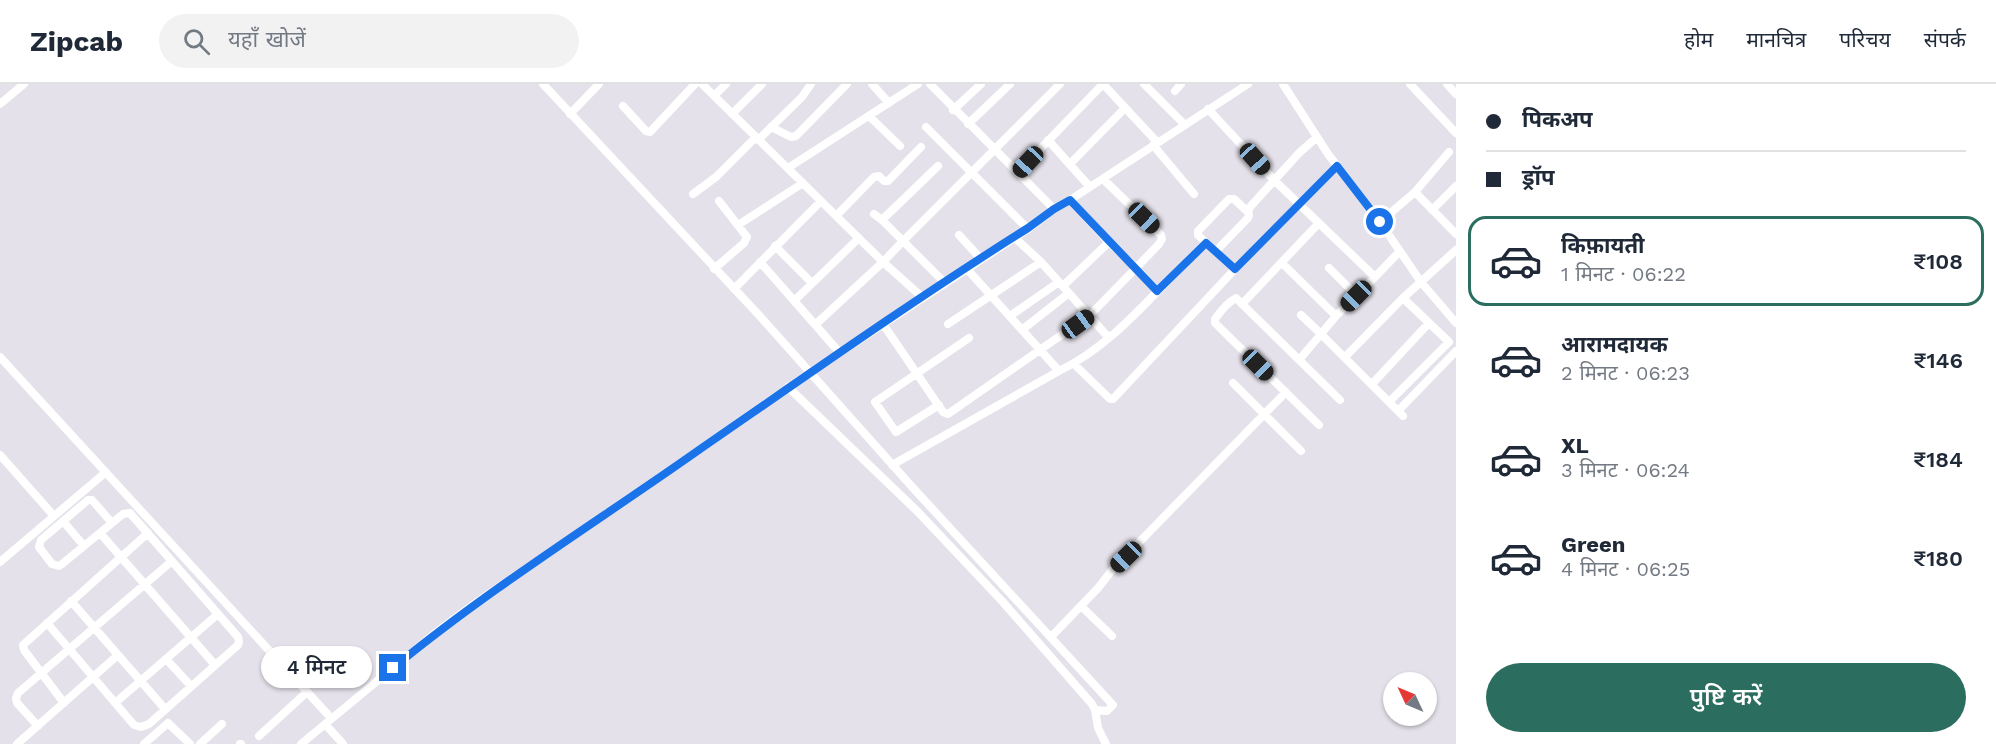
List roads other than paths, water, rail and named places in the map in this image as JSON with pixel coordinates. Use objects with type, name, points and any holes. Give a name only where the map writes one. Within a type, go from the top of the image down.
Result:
[{"type":"street","points":[[0,104],[24,84]]},
{"type":"street","points":[[543,84],[734,289],[1113,705],[1107,711],[1095,711]]},
{"type":"street","points":[[570,114],[599,84]]},
{"type":"street","points":[[623,106],[646,131],[650,132],[696,84]]},
{"type":"street","points":[[702,84],[883,262],[923,298]]},
{"type":"street","points":[[714,96],[726,84]]},
{"type":"street","points":[[732,114],[762,84]]},
{"type":"street","points":[[693,194],[716,177],[771,127],[812,84]]},
{"type":"street","points":[[771,127],[791,137],[796,136],[847,84]]},
{"type":"street","points":[[788,168],[918,84]]},
{"type":"street","points":[[930,84],[953,110],[1054,209]]},
{"type":"street","points":[[953,110],[981,84]]},
{"type":"street","points":[[968,124],[1010,84]]},
{"type":"street","points":[[816,324],[883,262],[1060,84]]},
{"type":"street","points":[[1018,172],[1103,84],[1155,144],[1194,194]]},
{"type":"street","points":[[1144,84],[1185,125]]},
{"type":"street","points":[[1175,91],[1181,84]]},
{"type":"street","points":[[301,744],[457,617],[839,352],[1247,84]]},
{"type":"street","points":[[1283,84],[1337,166],[1380,222],[1421,282],[1454,317]]},
{"type":"street","points":[[1410,84],[1456,133]]},
{"type":"street","points":[[1447,84],[1456,94]]},
{"type":"street","points":[[876,85],[889,104]]},
{"type":"street","points":[[1070,164],[1125,108]]},
{"type":"street","points":[[1208,109],[1274,180],[1375,277]]},
{"type":"street","points":[[869,116],[900,146]]},
{"type":"street","points":[[926,127],[1028,228]]},
{"type":"street","points":[[1216,251],[1249,217],[1248,212],[1274,180],[1317,137]]},
{"type":"street","points":[[1048,140],[1089,186]]},
{"type":"street","points":[[837,215],[874,177],[879,176],[888,181],[921,147]]},
{"type":"street","points":[[1380,222],[1415,192],[1449,152]]},
{"type":"street","points":[[882,219],[938,166]]},
{"type":"street","points":[[1074,364],[1105,395],[1113,399],[1235,269],[1337,166]]},
{"type":"street","points":[[883,324],[939,405],[948,414],[1090,315],[1159,244],[1162,239],[1161,235],[1103,178]]},
{"type":"street","points":[[738,225],[803,183]]},
{"type":"street","points":[[1432,210],[1456,186]]},
{"type":"street","points":[[1415,192],[1456,234]]},
{"type":"street","points":[[1235,269],[1198,235],[1198,231],[1229,199],[1234,199],[1248,212]]},
{"type":"street","points":[[1070,200],[1157,291]]},
{"type":"street","points":[[714,269],[746,240],[746,235],[719,201]]},
{"type":"street","points":[[734,289],[821,201]]},
{"type":"street","points":[[874,214],[882,219],[945,283]]},
{"type":"street","points":[[1242,304],[1319,223]]},
{"type":"street","points":[[959,235],[981,260]]},
{"type":"street","points":[[1014,237],[1041,262],[1109,338]]},
{"type":"street","points":[[795,300],[860,238]]},
{"type":"street","points":[[1010,316],[1061,284],[1108,242]]},
{"type":"street","points":[[892,465],[1074,364],[1109,338],[1206,243]]},
{"type":"street","points":[[775,246],[812,283]]},
{"type":"street","points":[[1345,357],[1403,298],[1456,250]]},
{"type":"street","points":[[1299,360],[1336,316],[1400,251]]},
{"type":"street","points":[[760,262],[839,352]]},
{"type":"street","points":[[948,324],[1041,262]]},
{"type":"street","points":[[1282,263],[1336,316]]},
{"type":"street","points":[[967,268],[1059,371]]},
{"type":"street","points":[[1329,268],[1356,296]]},
{"type":"street","points":[[1023,329],[1069,293]]},
{"type":"street","points":[[1320,425],[1215,323],[1217,316],[1236,298],[1340,400]]},
{"type":"street","points":[[1301,315],[1401,414],[1456,350],[1403,298]]},
{"type":"street","points":[[1372,384],[1429,323]]},
{"type":"street","points":[[939,405],[895,432],[875,401],[969,338]]},
{"type":"street","points":[[1389,402],[1449,342]]},
{"type":"street","points":[[0,357],[307,692],[343,744]]},
{"type":"street","points":[[1233,383],[1301,451]]},
{"type":"street","points":[[788,387],[918,512],[1002,601],[1095,711],[1097,724],[1106,744]]},
{"type":"street","points":[[1051,637],[1286,392]]},
{"type":"street","points":[[0,455],[54,516]]},
{"type":"street","points":[[0,562],[106,472]]},
{"type":"street","points":[[46,623],[134,724],[141,727],[149,724],[239,642],[218,614],[130,513],[123,514],[84,546],[59,566],[55,566],[39,547],[39,542],[86,501],[90,500],[112,523]]},
{"type":"street","points":[[63,521],[84,546]]},
{"type":"street","points":[[100,533],[216,665]]},
{"type":"street","points":[[64,703],[24,650],[23,645],[148,533]]},
{"type":"street","points":[[38,726],[17,703],[18,693],[172,561]]},
{"type":"street","points":[[71,601],[165,709]]},
{"type":"street","points":[[1081,606],[1112,636]]},
{"type":"street","points":[[115,703],[218,614]]},
{"type":"street","points":[[17,744],[118,655]]},
{"type":"street","points":[[166,659],[191,686]]},
{"type":"street","points":[[259,736],[307,692]]},
{"type":"street","points":[[144,744],[168,723],[190,744]]},
{"type":"street","points":[[200,744],[222,724]]}]
